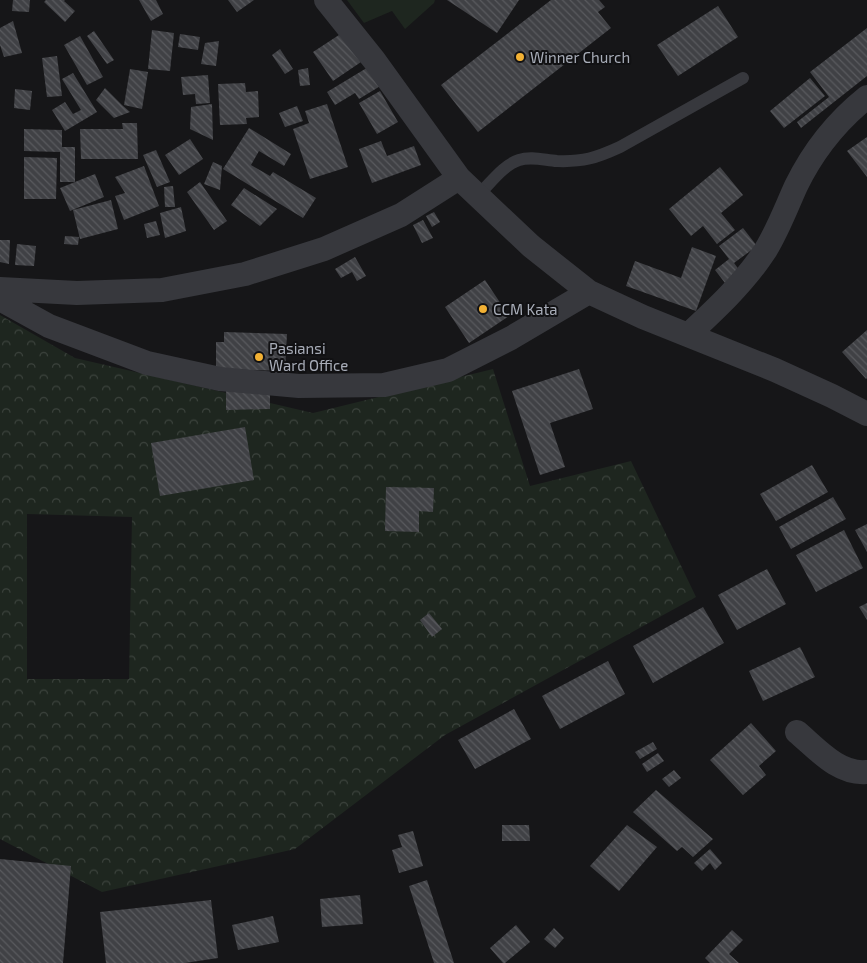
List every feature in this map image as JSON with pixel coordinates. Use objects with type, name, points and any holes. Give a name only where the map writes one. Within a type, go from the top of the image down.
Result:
[{"type":"street","points":[[326,0],[374,60],[459,178],[531,246],[589,292],[643,318],[800,381],[867,414]]},
{"type":"street","points":[[688,335],[748,275],[781,222],[796,185],[821,144],[849,112],[867,97]]},
{"type":"street","points":[[0,289],[77,293],[162,290],[245,274],[324,249],[393,218],[459,178]]},
{"type":"street","points":[[0,299],[50,326],[147,363],[220,379],[299,386],[384,384],[448,370],[511,338],[589,292]]},
{"type":"street","points":[[797,732],[841,768],[858,773],[867,772]]},
{"type":"lane","points":[[478,195],[507,167],[518,160],[530,158],[555,161],[586,161],[620,147],[743,78]]},
{"type":"green space","points":[[347,0],[435,0],[405,29],[392,11],[364,23]]},
{"type":"green space","points":[[0,315],[75,358],[313,413],[493,369],[530,486],[631,461],[696,597],[445,735],[295,849],[102,892],[0,839]],"holes":[[[27,514],[132,517],[129,679],[27,679]]]},
{"type":"building","points":[[13,0],[30,0],[29,12],[12,11]]},
{"type":"building","points":[[46,0],[65,0],[75,11],[65,22],[44,2]]},
{"type":"building","points":[[139,0],[156,0],[163,14],[151,21]]},
{"type":"building","points":[[228,0],[254,0],[237,12]]},
{"type":"building","points":[[447,0],[519,0],[497,33]]},
{"type":"building","points":[[551,0],[599,0],[605,7],[598,12],[611,28],[478,132],[441,85]]},
{"type":"building","points":[[718,6],[738,37],[678,76],[657,45]]},
{"type":"building","points":[[13,21],[22,53],[4,57],[0,45],[0,28]]},
{"type":"building","points":[[867,28],[867,76],[801,128],[797,122],[829,97],[810,72]]},
{"type":"building","points":[[152,30],[174,33],[170,71],[148,69]]},
{"type":"building","points":[[94,31],[114,60],[107,64],[87,36]]},
{"type":"building","points":[[342,33],[361,62],[333,81],[313,52]]},
{"type":"building","points":[[180,34],[200,37],[198,50],[178,47]]},
{"type":"building","points":[[80,36],[103,77],[87,85],[64,45]]},
{"type":"building","points":[[219,41],[216,66],[201,64],[205,43]]},
{"type":"building","points":[[280,49],[293,69],[285,74],[272,55]]},
{"type":"building","points":[[57,56],[62,96],[47,97],[42,58]]},
{"type":"building","points":[[370,66],[382,85],[359,99],[355,93],[335,105],[327,92]]},
{"type":"building","points":[[308,68],[310,85],[300,86],[298,70]]},
{"type":"building","points":[[130,69],[148,72],[142,109],[124,105]]},
{"type":"building","points":[[73,73],[97,112],[65,131],[52,110],[65,102],[73,114],[81,110],[62,79]]},
{"type":"building","points":[[208,75],[210,103],[196,104],[195,94],[183,95],[181,77]]},
{"type":"building","points":[[810,78],[825,96],[784,128],[770,111]]},
{"type":"building","points":[[245,83],[246,92],[258,91],[259,117],[246,118],[247,124],[220,125],[218,84]]},
{"type":"building","points":[[105,88],[130,112],[114,118],[96,100]]},
{"type":"building","points":[[15,89],[32,91],[30,110],[14,108]]},
{"type":"building","points":[[380,91],[398,122],[377,134],[359,103]]},
{"type":"building","points":[[212,104],[213,140],[190,129],[191,107]]},
{"type":"building","points":[[327,104],[348,167],[310,179],[293,129],[309,123],[305,111]]},
{"type":"building","points":[[297,106],[303,121],[285,127],[279,113]]},
{"type":"building","points":[[122,123],[137,123],[138,159],[81,159],[80,129],[123,129]]},
{"type":"building","points":[[249,128],[291,154],[284,166],[259,151],[251,165],[270,176],[273,172],[316,198],[303,218],[223,169]]},
{"type":"building","points":[[24,129],[62,130],[62,147],[75,147],[75,182],[60,182],[60,152],[24,151]]},
{"type":"building","points":[[867,137],[867,177],[847,151]]},
{"type":"building","points":[[190,139],[203,159],[179,175],[165,155]]},
{"type":"building","points":[[381,141],[387,156],[414,146],[421,165],[372,183],[359,149]]},
{"type":"building","points":[[156,150],[170,182],[157,187],[143,155]]},
{"type":"building","points":[[24,157],[57,158],[56,199],[24,199]]},
{"type":"building","points":[[213,162],[222,166],[220,190],[204,184]]},
{"type":"building","points":[[144,166],[159,206],[124,220],[115,196],[125,193],[115,177]]},
{"type":"building","points":[[720,167],[743,195],[721,213],[735,230],[717,244],[703,226],[691,236],[669,209]]},
{"type":"building","points":[[95,174],[104,197],[70,211],[60,188]]},
{"type":"building","points":[[200,182],[227,221],[214,230],[187,192]]},
{"type":"building","points":[[173,186],[175,207],[165,207],[164,187]]},
{"type":"building","points":[[244,188],[277,209],[260,226],[231,205]]},
{"type":"building","points":[[111,200],[118,229],[80,239],[73,210]]},
{"type":"building","points":[[181,207],[186,231],[165,238],[160,213]]},
{"type":"building","points":[[434,212],[440,222],[432,227],[426,216]]},
{"type":"building","points":[[423,220],[433,238],[422,243],[413,225]]},
{"type":"building","points":[[156,221],[160,235],[147,238],[144,224]]},
{"type":"building","points":[[743,228],[757,246],[734,263],[740,271],[725,283],[715,270],[729,259],[719,246]]},
{"type":"building","points":[[65,236],[79,237],[78,245],[64,244]]},
{"type":"building","points":[[0,240],[10,240],[9,264],[0,262]]},
{"type":"building","points":[[17,244],[36,246],[34,266],[15,265]]},
{"type":"building","points":[[692,247],[716,256],[696,311],[626,286],[635,261],[681,278]]},
{"type":"building","points":[[355,257],[366,276],[357,281],[352,272],[341,278],[335,269]]},
{"type":"building","points":[[485,280],[509,316],[469,343],[445,307]]},
{"type":"building","points":[[867,330],[867,378],[866,379],[842,352]]},
{"type":"building","name":"Pasiansi Ward Office","points":[[224,332],[287,334],[285,371],[216,369],[216,342],[224,342]]},
{"type":"building","points":[[579,369],[593,409],[550,423],[565,467],[540,475],[512,391]]},
{"type":"building","points":[[226,389],[270,389],[270,409],[226,410]]},
{"type":"building","points":[[245,427],[254,480],[160,496],[151,443]]},
{"type":"building","points":[[812,465],[828,492],[776,521],[760,494]]},
{"type":"building","points":[[386,487],[434,488],[433,512],[419,511],[419,532],[385,531]]},
{"type":"building","points":[[833,497],[846,519],[791,549],[779,527]]},
{"type":"building","points":[[867,524],[867,552],[855,530]]},
{"type":"building","points":[[844,530],[863,568],[816,592],[796,555]]},
{"type":"building","points":[[767,569],[786,604],[737,630],[718,595]]},
{"type":"building","points":[[867,603],[867,620],[859,607]]},
{"type":"building","points":[[703,607],[724,643],[653,683],[633,646]]},
{"type":"building","points":[[429,613],[442,629],[432,637],[420,620]]},
{"type":"building","points":[[800,647],[815,677],[763,701],[749,671]]},
{"type":"building","points":[[608,661],[625,694],[560,729],[542,696]]},
{"type":"building","points":[[514,709],[531,739],[475,769],[458,740]]},
{"type":"building","points":[[751,723],[776,751],[759,766],[766,775],[743,795],[710,760]]},
{"type":"building","points":[[653,742],[657,749],[640,759],[635,752]]},
{"type":"building","points":[[658,753],[664,761],[647,772],[642,764]]},
{"type":"building","points":[[674,770],[681,778],[669,787],[662,779]]},
{"type":"building","points":[[656,790],[713,839],[693,857],[682,847],[677,851],[633,812]]},
{"type":"building","points":[[502,825],[529,825],[530,841],[502,841]]},
{"type":"building","points":[[627,825],[657,847],[619,891],[590,866]]},
{"type":"building","points":[[413,831],[423,866],[399,873],[392,850],[402,847],[398,835]]},
{"type":"building","points":[[710,849],[722,863],[715,870],[710,863],[702,871],[694,863]]},
{"type":"building","points":[[0,859],[71,866],[63,963],[0,963]]},
{"type":"building","points":[[427,880],[454,963],[434,963],[409,886]]},
{"type":"building","points":[[360,895],[363,924],[322,927],[320,899]]},
{"type":"building","points":[[211,900],[218,958],[185,963],[106,963],[100,912]]},
{"type":"building","points":[[273,916],[279,942],[238,950],[232,925]]},
{"type":"building","points":[[516,925],[530,942],[503,963],[490,948]]},
{"type":"building","points":[[554,928],[564,938],[555,948],[544,939]]},
{"type":"building","points":[[732,930],[743,940],[729,954],[739,963],[710,963],[705,958]]},
{"type":"place","name":"Winner Church","points":[[520,57]]},
{"type":"place","name":"CCM Kata","points":[[483,309]]},
{"type":"place","name":"Pasiansi Ward Office","points":[[259,357]]}]
